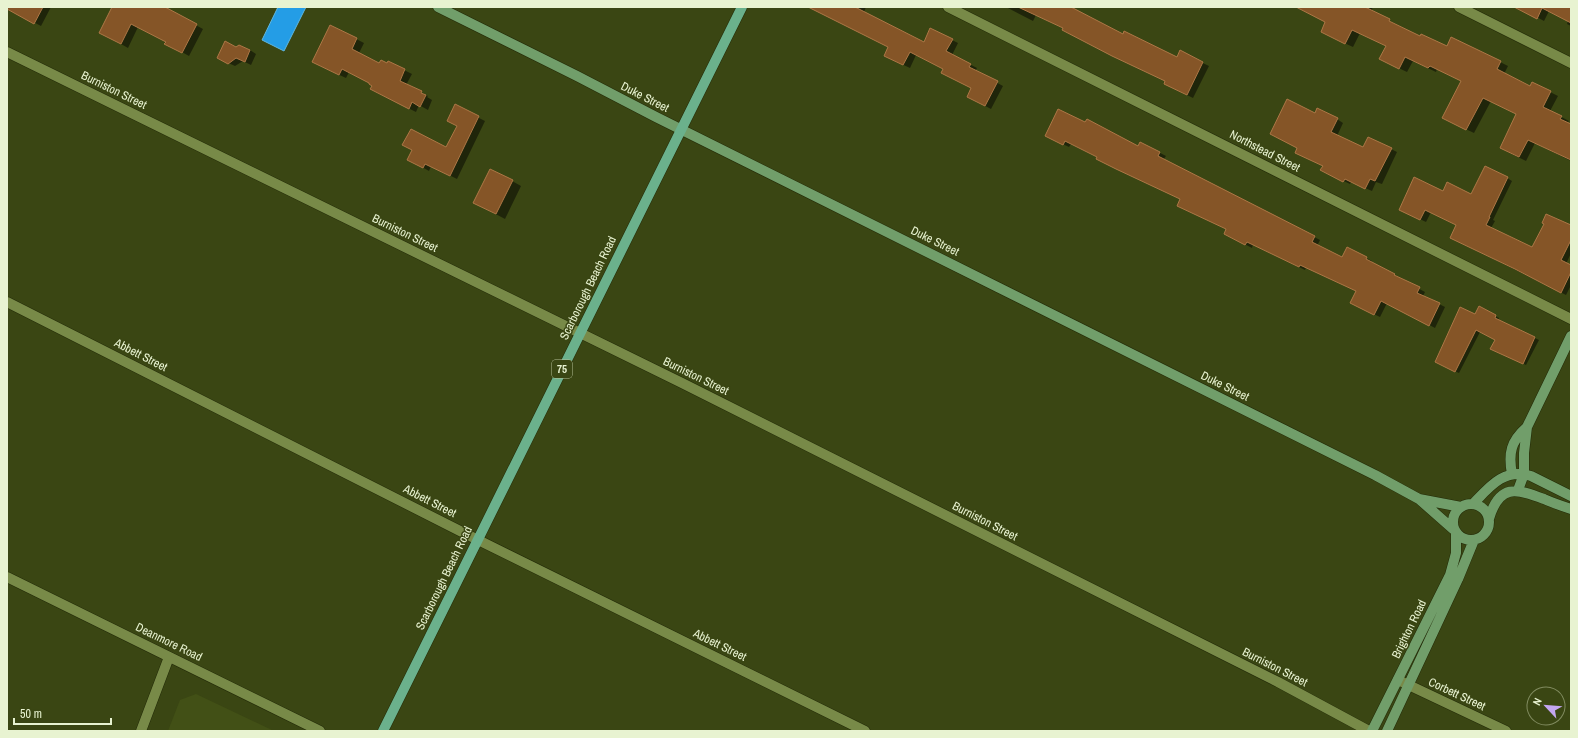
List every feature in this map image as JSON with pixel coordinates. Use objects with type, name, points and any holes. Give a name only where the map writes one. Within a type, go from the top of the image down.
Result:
[{"type":"main road","name":"Duke Street","points":[[438,7],[681,130],[1354,464],[1419,499],[1455,531]]},
{"type":"main road","name":"Scarborough Beach Road","points":[[383,731],[742,7]]},
{"type":"main road","points":[[1518,490],[1524,474],[1524,453],[1527,427],[1571,336]]},
{"type":"main road","points":[[1512,474],[1509,459],[1512,447],[1518,434],[1527,427]]},
{"type":"main road","points":[[1473,504],[1498,478],[1512,474],[1524,474],[1571,496]]},
{"type":"main road","points":[[1489,519],[1482,508],[1473,504],[1467,504],[1461,507],[1453,517],[1455,531],[1463,539],[1474,540],[1485,534],[1488,528],[1492,507],[1500,496],[1507,492],[1518,490],[1571,509]]},
{"type":"main road","name":"Duke Street","points":[[1419,499],[1461,507]]},
{"type":"main road","name":"Brighton Road","points":[[1372,731],[1450,575],[1456,553],[1455,531]]},
{"type":"main road","name":"Brighton Road","points":[[1386,731],[1458,579],[1474,540]]},
{"type":"street","name":"Northstead Street","points":[[948,7],[1571,319]]},
{"type":"street","points":[[1459,7],[1571,63]]},
{"type":"street","name":"Burniston Street","points":[[7,52],[580,333],[1278,682],[1369,731]]},
{"type":"street","name":"Abbett Street","points":[[7,302],[478,540],[865,731]]},
{"type":"street","points":[[1512,474],[1518,490]]},
{"type":"street","name":"Deanmore Road","points":[[7,577],[320,731]]},
{"type":"street","points":[[141,731],[169,657]]},
{"type":"street","name":"Corbett Street","points":[[1398,680],[1506,731]]},
{"type":"shaded area","points":[[196,694],[274,731],[168,731],[180,700]]},
{"type":"water","points":[[278,7],[306,7],[284,51],[262,40]]},
{"type":"building","points":[[7,7],[43,7],[34,24],[7,9]]},
{"type":"building","points":[[112,7],[165,7],[197,24],[182,53],[164,44],[166,42],[131,24],[121,44],[99,33]]},
{"type":"building","points":[[808,7],[855,7],[924,42],[930,28],[953,39],[946,51],[971,64],[969,67],[998,81],[985,106],[967,97],[971,88],[941,73],[943,69],[910,52],[903,65],[884,56],[888,47]]},
{"type":"building","points":[[1018,7],[1071,7],[1123,34],[1124,31],[1177,57],[1180,50],[1203,62],[1187,95],[1164,84],[1165,81],[1112,56],[1062,30],[1063,28]]},
{"type":"building","points":[[1296,7],[1365,7],[1420,36],[1421,34],[1447,46],[1451,37],[1501,61],[1497,69],[1530,86],[1532,82],[1551,91],[1543,107],[1562,116],[1560,119],[1571,124],[1571,160],[1528,140],[1519,157],[1500,148],[1516,114],[1483,98],[1466,130],[1442,118],[1461,81],[1430,66],[1428,68],[1405,57],[1399,69],[1379,59],[1386,46],[1352,30],[1345,44],[1321,32],[1325,22]]},
{"type":"building","points":[[1514,7],[1571,7],[1571,23],[1542,8],[1537,19]]},
{"type":"building","points":[[330,25],[357,38],[352,49],[379,63],[381,60],[387,63],[388,61],[405,69],[400,81],[422,91],[421,93],[426,95],[420,107],[412,102],[409,109],[370,89],[372,86],[369,83],[342,69],[339,75],[312,62]]},
{"type":"building","points":[[225,41],[236,47],[239,45],[250,50],[245,62],[236,58],[228,64],[217,58]]},
{"type":"building","points":[[1287,99],[1315,113],[1317,108],[1338,118],[1331,132],[1363,147],[1368,137],[1392,148],[1375,181],[1370,179],[1365,189],[1345,179],[1343,182],[1320,170],[1323,166],[1295,153],[1297,148],[1270,134]]},
{"type":"building","points":[[455,104],[479,116],[450,176],[425,164],[423,168],[407,160],[412,150],[402,145],[411,129],[446,147],[457,126],[447,121]]},
{"type":"building","points":[[1058,109],[1085,122],[1087,119],[1138,146],[1140,142],[1160,152],[1158,156],[1315,236],[1312,242],[1342,257],[1347,247],[1367,257],[1366,259],[1395,274],[1394,275],[1420,287],[1417,293],[1440,303],[1429,326],[1381,301],[1374,315],[1350,303],[1356,291],[1300,265],[1299,267],[1247,242],[1245,245],[1224,234],[1226,229],[1177,206],[1180,199],[1096,159],[1097,157],[1065,141],[1063,145],[1045,136]]},
{"type":"building","points":[[1485,166],[1508,177],[1486,225],[1532,247],[1544,224],[1542,223],[1546,214],[1571,225],[1571,240],[1561,260],[1571,265],[1571,272],[1561,293],[1450,238],[1456,225],[1425,210],[1420,220],[1399,210],[1414,177],[1443,191],[1447,182],[1471,194]]},
{"type":"building","points":[[490,169],[513,180],[496,214],[473,203]]},
{"type":"building","points":[[1479,306],[1496,315],[1495,318],[1535,337],[1523,364],[1490,349],[1495,340],[1476,330],[1455,372],[1435,362],[1460,307],[1475,314]]}]
